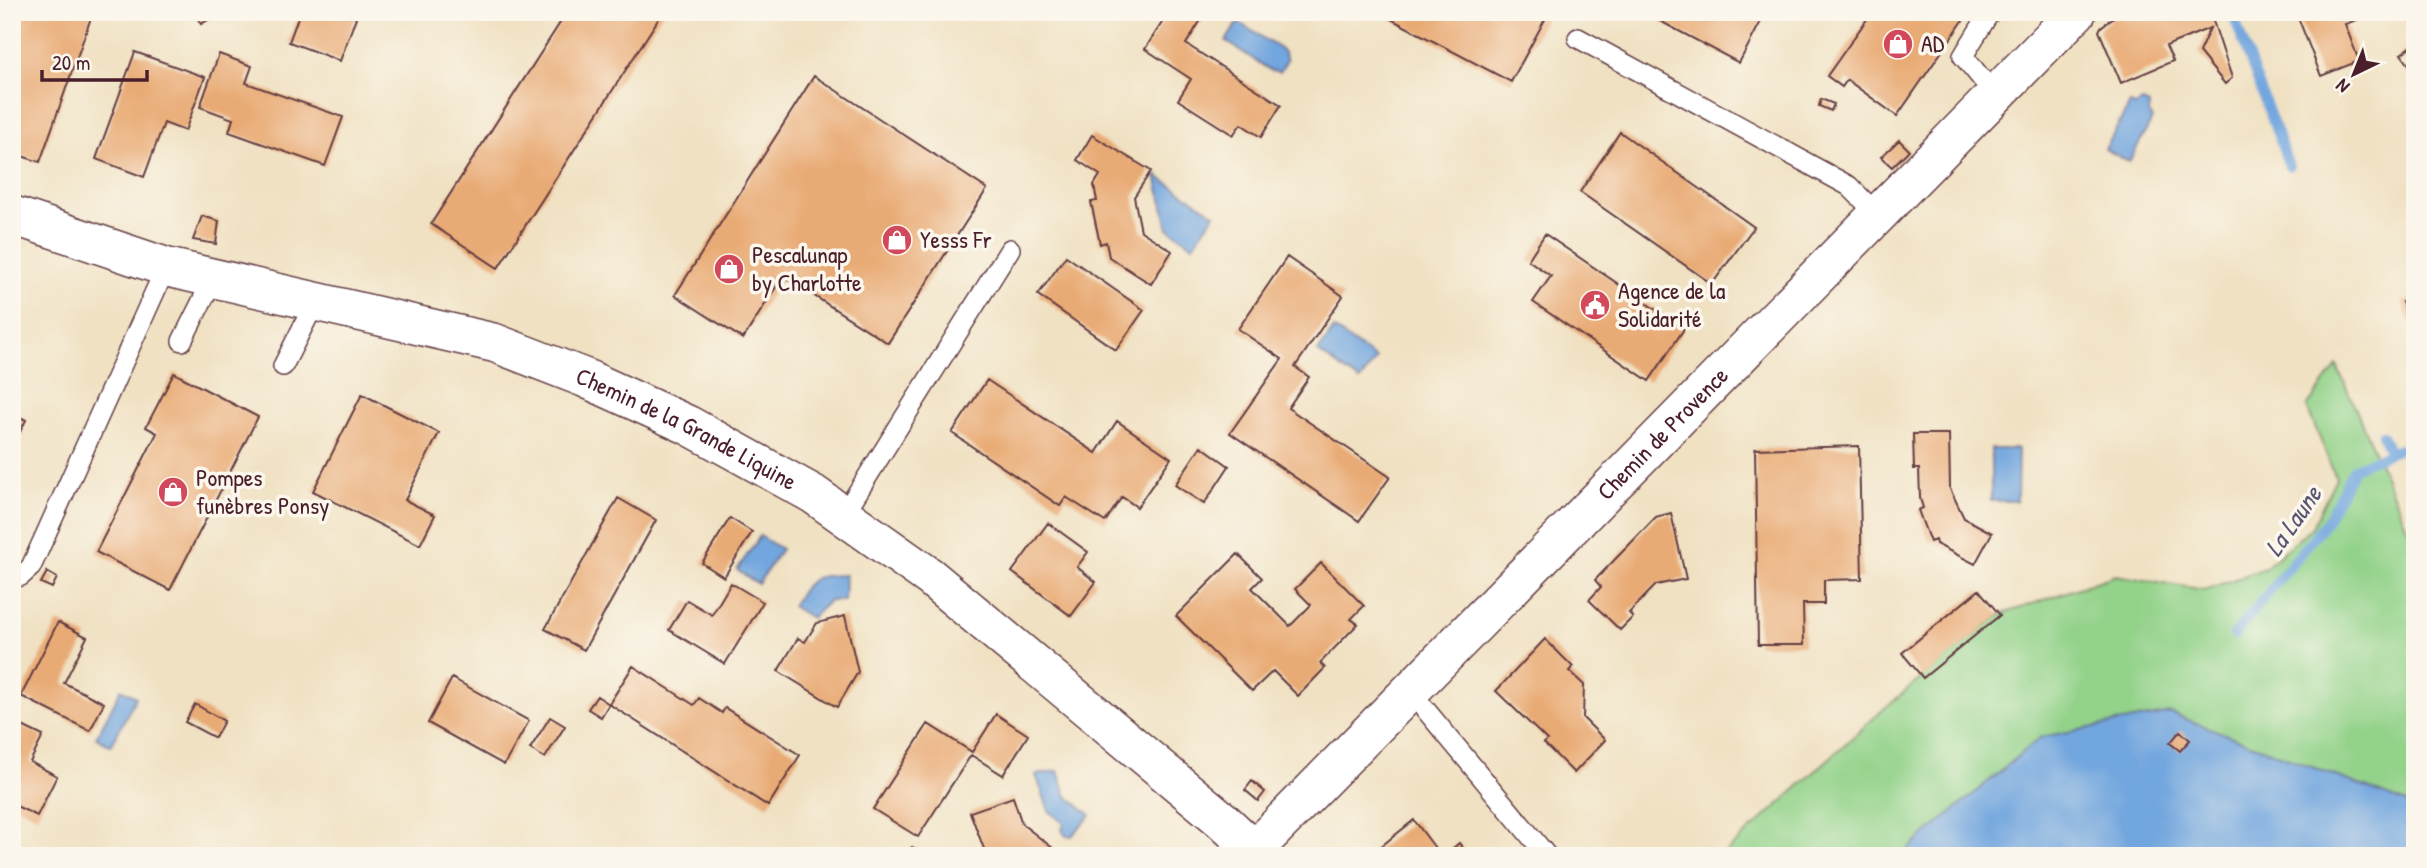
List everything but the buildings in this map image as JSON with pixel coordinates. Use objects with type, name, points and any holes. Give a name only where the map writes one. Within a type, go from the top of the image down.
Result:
[{"type":"street","name":"Chemin de Provence","points":[[1251,853],[2077,12]]},
{"type":"street","name":"Chemin de la Grande Liquine","points":[[12,215],[166,267],[495,343],[585,378],[688,425],[845,514],[940,586],[1212,811],[1251,853]]},
{"type":"lane","points":[[1990,12],[1963,56],[1996,96]]},
{"type":"lane","points":[[1578,38],[1849,186],[1879,216]]},
{"type":"lane","points":[[845,514],[1010,249]]},
{"type":"lane","points":[[12,572],[21,576],[31,567],[166,267]]},
{"type":"lane","points":[[182,341],[214,277]]},
{"type":"lane","points":[[283,366],[316,301]]},
{"type":"lane","points":[[1410,691],[1547,856]]},
{"type":"green space","points":[[2337,366],[2415,545],[2415,856],[1722,856],[1887,706],[2000,615],[2116,575],[2205,590],[2265,568],[2312,527],[2336,478],[2307,407]]},
{"type":"water","points":[[1238,22],[1283,51],[1287,60],[1280,72],[1270,70],[1226,41]]},
{"type":"water","points":[[2142,102],[2149,105],[2149,113],[2153,118],[2129,162],[2105,149],[2130,104],[2135,106]]},
{"type":"water","points":[[1156,175],[1215,214],[1193,245],[1168,228]]},
{"type":"water","points":[[1334,329],[1376,359],[1360,381],[1318,352]]},
{"type":"water","points":[[1991,449],[2018,449],[2017,501],[1991,501]]},
{"type":"water","points":[[760,536],[781,549],[758,584],[737,570]]},
{"type":"water","points":[[845,575],[844,601],[829,601],[811,618],[792,606],[812,580],[824,576]]},
{"type":"water","points":[[121,689],[136,697],[111,746],[96,738]]},
{"type":"water","points":[[2170,713],[2415,806],[2415,856],[1900,856],[2041,737]]},
{"type":"water","points":[[1058,771],[1067,796],[1091,815],[1072,836],[1066,836],[1062,830],[1064,823],[1049,811],[1036,775]]},
{"type":"waterway","points":[[2232,12],[2289,166]]},
{"type":"waterway","points":[[2382,435],[2389,451]]},
{"type":"waterway","name":"La Laune","points":[[2234,635],[2326,522],[2354,468],[2399,449]]},
{"type":"place","name":"AD","points":[[1898,44]]},
{"type":"place","name":"Yesss Fr","points":[[897,240]]},
{"type":"place","name":"Pescalunap by Charlotte","points":[[729,269]]},
{"type":"place","name":"Agence de la Solidarité","points":[[1595,305]]},
{"type":"place","name":"Pompes funèbres Ponsy","points":[[173,492]]}]
